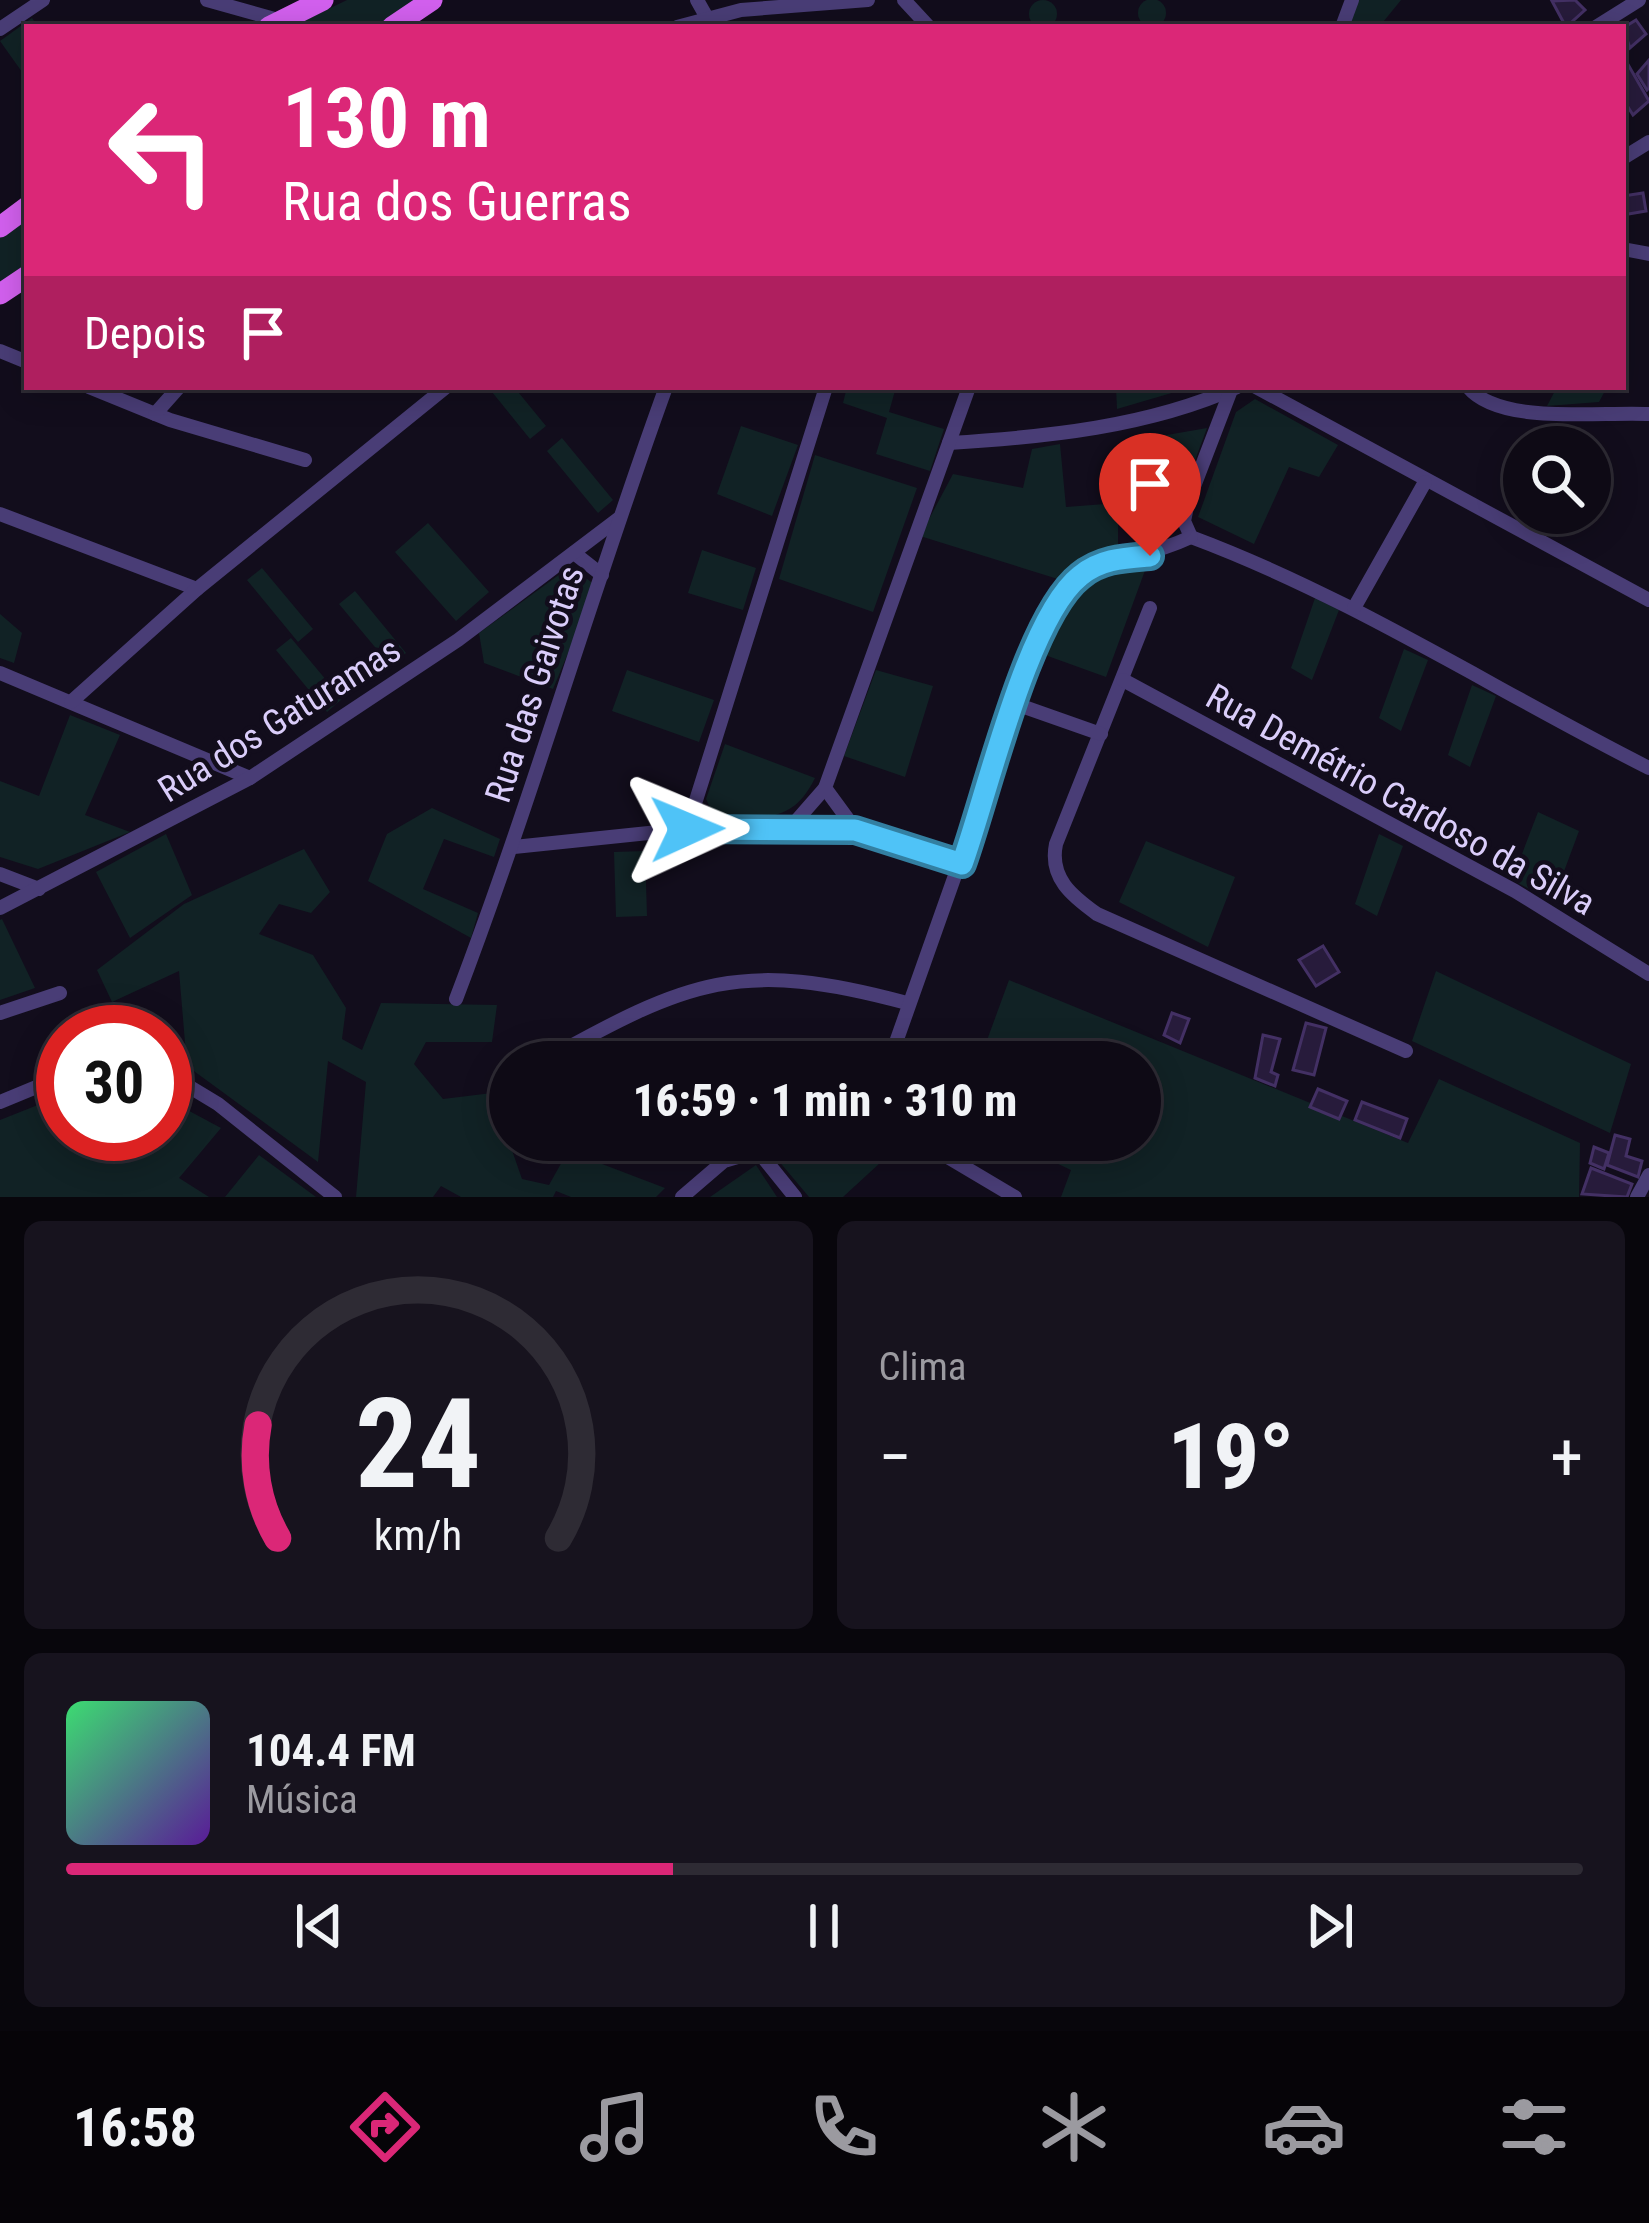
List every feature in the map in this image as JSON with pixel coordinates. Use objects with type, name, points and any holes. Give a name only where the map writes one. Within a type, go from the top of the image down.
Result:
[{"type":"main road","points":[[273,24],[323,0]]},
{"type":"main road","points":[[396,24],[432,0]]},
{"type":"street","points":[[0,29],[43,0]]},
{"type":"street","points":[[207,0],[273,24]]},
{"type":"street","points":[[697,0],[706,16]]},
{"type":"street","points":[[685,24],[706,16],[868,0]]},
{"type":"street","points":[[904,0],[926,24]]},
{"type":"street","points":[[1601,24],[1639,0]]},
{"type":"street","points":[[96,390],[155,414],[305,460]]},
{"type":"street","points":[[155,414],[176,390]]},
{"type":"street","points":[[71,702],[197,590],[442,390]]},
{"type":"street","name":"Rua das Gaivotas","points":[[456,999],[514,847],[618,519],[665,390]]},
{"type":"street","points":[[687,829],[825,390]]},
{"type":"street","points":[[790,828],[825,788],[967,390]]},
{"type":"street","points":[[949,443],[1072,431],[1164,414],[1229,390]]},
{"type":"street","points":[[1191,537],[1184,521],[1188,502],[1233,390]]},
{"type":"street","points":[[1261,390],[1649,601]]},
{"type":"street","points":[[1472,390],[1494,406],[1526,412],[1649,414]]},
{"type":"street","points":[[1354,608],[1425,482]]},
{"type":"street","points":[[0,514],[197,590]]},
{"type":"street","name":"Rua dos Gaturamas","points":[[0,908],[250,778],[458,640],[618,519]]},
{"type":"street","points":[[896,1041],[1045,621],[1070,585],[1109,560],[1150,556],[1191,537],[1234,551],[1354,608],[1649,768]]},
{"type":"street","points":[[574,553],[602,575]]},
{"type":"street","points":[[1150,608],[1053,860],[1068,893],[1097,914],[1406,1051]]},
{"type":"street","points":[[0,674],[250,778]]},
{"type":"street","name":"Rua Demétrio Cardoso da Silva","points":[[1123,680],[1515,891],[1649,974]]},
{"type":"street","points":[[1016,704],[1101,734]]},
{"type":"street","points":[[825,788],[855,830]]},
{"type":"street","points":[[514,847],[687,829],[855,830],[962,864]]},
{"type":"street","points":[[0,874],[40,889]]},
{"type":"street","points":[[584,1041],[686,990],[734,980],[816,982],[907,1003]]},
{"type":"street","points":[[0,1012],[61,993]]},
{"type":"street","points":[[0,1102],[36,1087]]},
{"type":"street","points":[[192,1088],[335,1197]]},
{"type":"street","points":[[682,1197],[724,1161],[758,1151],[795,1197]]},
{"type":"street","points":[[954,1161],[1015,1197]]},
{"type":"street","points":[[1636,1197],[1649,1175]]},
{"type":"shaded area","points":[[347,0],[420,0],[385,24],[297,24]]},
{"type":"shaded area","points":[[1147,0],[1157,0],[1165,8],[1160,24],[1144,24],[1139,18],[1139,8]]},
{"type":"shaded area","points":[[1358,0],[1401,0],[1381,24],[1350,24]]},
{"type":"shaded area","points":[[1038,1],[1048,1],[1056,9],[1053,24],[1033,24],[1030,19],[1030,9]]},
{"type":"shaded area","points":[[32,18],[36,24],[24,24],[24,75],[0,41]]},
{"type":"shaded area","points":[[24,217],[24,270],[0,287],[0,235]]},
{"type":"shaded area","points":[[490,390],[516,390],[546,426],[530,439]]},
{"type":"shaded area","points":[[846,390],[895,390],[889,412],[944,429],[930,471],[876,454],[887,418],[843,403]]},
{"type":"shaded area","points":[[1116,390],[1182,390],[1117,409]]},
{"type":"shaded area","points":[[1555,390],[1605,390],[1599,402],[1547,406]]},
{"type":"shaded area","points":[[1255,399],[1338,445],[1319,477],[1289,467],[1254,544],[1198,517],[1236,412]]},
{"type":"shaded area","points":[[741,426],[798,445],[772,516],[717,494]]},
{"type":"shaded area","points":[[1207,428],[1181,498],[1155,535],[1144,439]]},
{"type":"shaded area","points":[[562,438],[613,500],[598,513],[547,451]]},
{"type":"shaded area","points":[[1060,444],[1066,507],[1118,503],[1118,550],[1061,580],[920,536],[953,474],[1023,488],[1032,449]]},
{"type":"shaded area","points":[[815,455],[917,488],[873,612],[779,579]]},
{"type":"shaded area","points":[[428,523],[489,592],[456,621],[395,552]]},
{"type":"shaded area","points":[[702,550],[756,568],[743,610],[688,593]]},
{"type":"shaded area","points":[[1147,565],[1106,677],[1045,655],[1076,587]]},
{"type":"shaded area","points":[[571,566],[596,586],[553,689],[484,663],[479,633]]},
{"type":"shaded area","points":[[262,568],[313,629],[298,642],[247,580]]},
{"type":"shaded area","points":[[355,591],[406,653],[390,665],[339,604]]},
{"type":"shaded area","points":[[1315,598],[1339,610],[1312,680],[1291,668]]},
{"type":"shaded area","points":[[0,614],[22,633],[14,663],[0,658]]},
{"type":"shaded area","points":[[291,638],[342,699],[327,712],[276,650]]},
{"type":"shaded area","points":[[1404,649],[1428,660],[1401,731],[1379,718]]},
{"type":"shaded area","points":[[627,670],[714,700],[699,742],[612,711]]},
{"type":"shaded area","points":[[876,670],[933,686],[905,777],[844,756]]},
{"type":"shaded area","points":[[1472,685],[1496,696],[1470,767],[1448,755]]},
{"type":"shaded area","points":[[70,715],[120,735],[85,815],[130,832],[38,869],[0,857],[0,781],[39,796]]},
{"type":"shaded area","points":[[725,744],[815,778],[786,811],[716,821],[706,799]]},
{"type":"shaded area","points":[[432,808],[500,839],[494,857],[444,839],[423,889],[478,913],[471,938],[368,881],[387,834]]},
{"type":"shaded area","points":[[1538,812],[1579,831],[1553,901],[1512,880]]},
{"type":"shaded area","points":[[166,834],[192,895],[130,938],[96,872]]},
{"type":"shaded area","points":[[1379,834],[1403,846],[1377,916],[1355,904]]},
{"type":"shaded area","points":[[1146,841],[1235,877],[1208,947],[1119,902]]},
{"type":"shaded area","points":[[304,849],[330,892],[311,913],[279,904],[259,934],[313,955],[346,1008],[342,1039],[362,1050],[381,1003],[497,1005],[492,1041],[426,1042],[414,1064],[443,1099],[489,1093],[489,1161],[516,1161],[522,1179],[549,1185],[562,1161],[594,1161],[665,1188],[656,1197],[571,1197],[556,1191],[553,1197],[461,1197],[441,1186],[433,1197],[356,1197],[366,1082],[328,1061],[318,1162],[192,1070],[192,1005],[182,1005],[179,971],[112,1002],[97,970],[184,904]]},
{"type":"shaded area","points":[[645,851],[647,916],[616,917],[614,852]]},
{"type":"shaded area","points":[[0,920],[35,988],[0,1000]]},
{"type":"shaded area","points":[[1436,971],[1631,1064],[1610,1133],[1412,1041]]},
{"type":"shaded area","points":[[1009,980],[1158,1041],[987,1041]]},
{"type":"shaded area","points":[[1161,1042],[1408,1143],[1439,1079],[1580,1143],[1579,1197],[1061,1197],[1071,1170],[1052,1161],[1161,1161]]},
{"type":"shaded area","points":[[36,1106],[36,1161],[192,1161],[192,1112],[221,1128],[179,1178],[209,1197],[0,1197],[0,1120]]},
{"type":"shaded area","points":[[259,1155],[316,1197],[225,1197]]},
{"type":"shaded area","points":[[779,1161],[882,1161],[843,1197],[809,1197]]},
{"type":"shaded area","points":[[756,1165],[777,1197],[710,1197]]},
{"type":"building","points":[[1575,0],[1585,10],[1564,24],[1552,1]]},
{"type":"building","points":[[1636,20],[1646,34],[1630,48],[1626,37],[1626,26]]},
{"type":"building","points":[[1649,60],[1649,88],[1647,90],[1637,74]]},
{"type":"building","points":[[1626,61],[1649,101],[1633,115],[1626,104]]},
{"type":"building","points":[[1643,193],[1646,211],[1626,214],[1626,196]]},
{"type":"building","points":[[1323,946],[1339,972],[1316,986],[1299,960]]},
{"type":"building","points":[[1172,1013],[1189,1019],[1180,1043],[1164,1035]]},
{"type":"building","points":[[1306,1023],[1326,1028],[1314,1075],[1293,1070]]},
{"type":"building","points":[[1263,1035],[1280,1039],[1271,1072],[1278,1075],[1275,1086],[1255,1078]]},
{"type":"building","points":[[1318,1089],[1347,1101],[1339,1119],[1310,1107]]},
{"type":"building","points":[[1362,1102],[1407,1119],[1400,1138],[1355,1120]]},
{"type":"building","points":[[1615,1135],[1630,1139],[1626,1156],[1642,1161],[1638,1177],[1607,1165]]},
{"type":"building","points":[[1594,1147],[1609,1153],[1604,1169],[1590,1163]]},
{"type":"building","points":[[1591,1168],[1632,1184],[1627,1197],[1582,1194]]},
{"type":"route","points":[[687,829],[855,830],[962,864],[1024,678],[1045,621],[1059,598],[1080,575],[1109,560],[1150,556]]}]
